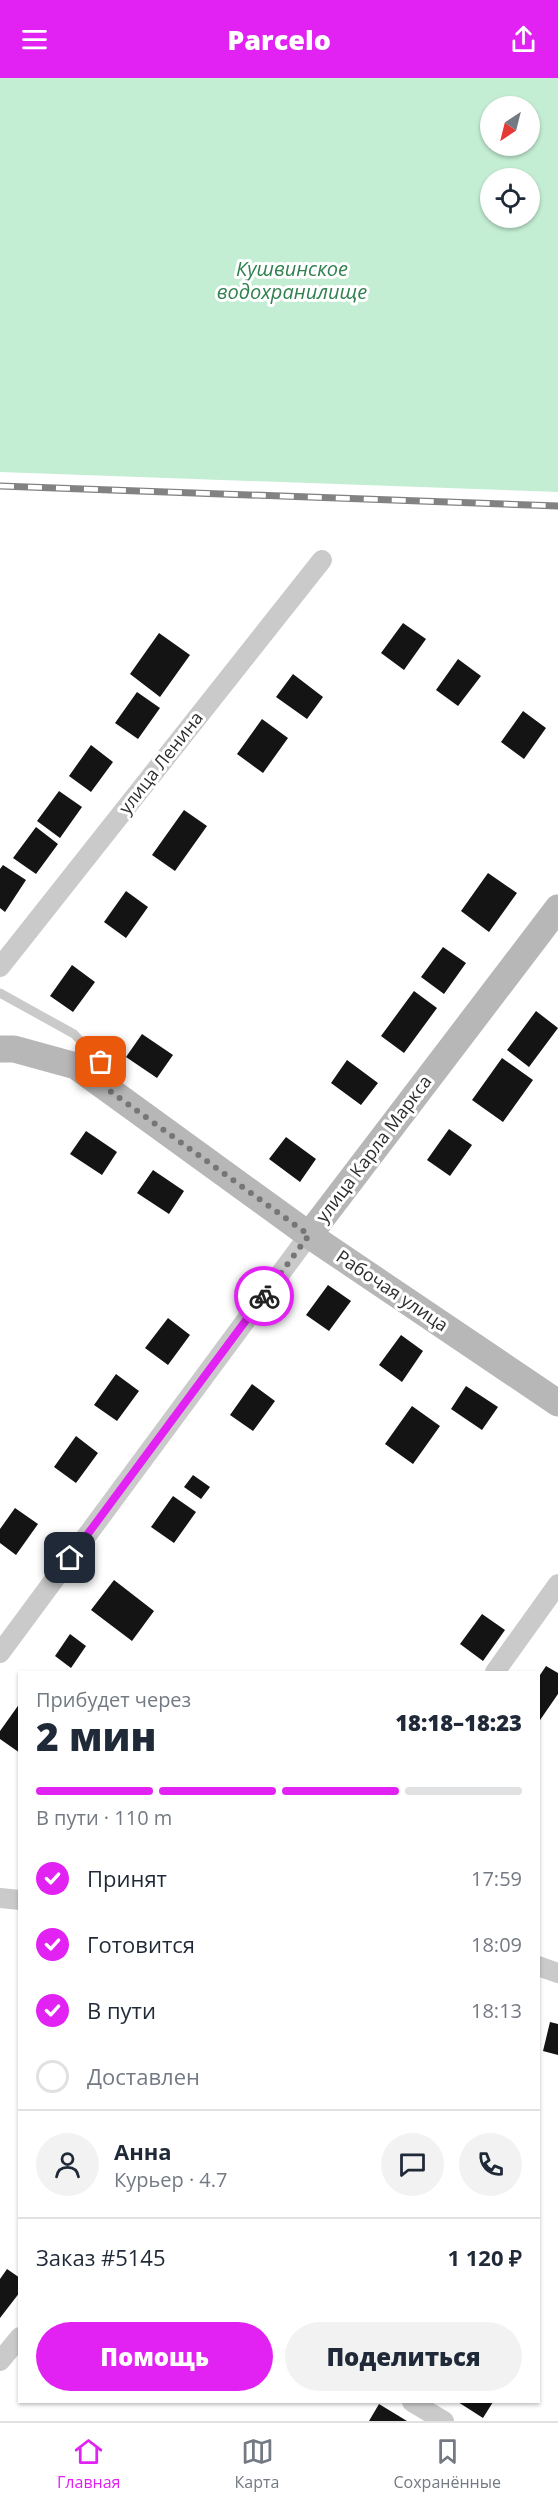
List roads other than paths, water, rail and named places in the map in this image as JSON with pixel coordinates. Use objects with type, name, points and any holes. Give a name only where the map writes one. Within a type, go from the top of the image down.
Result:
[{"type":"main road","name":"улица Карла Маркса","points":[[309,1235],[558,908]]},
{"type":"main road","name":"Рабочая улица","points":[[7,1049],[76,1066],[309,1235],[558,1403]]},
{"type":"street","name":"улица Ленина","points":[[0,967],[322,560]]},
{"type":"street","name":"улица Карла Маркса","points":[[0,1653],[309,1235]]},
{"type":"street","points":[[496,1671],[558,1584]]},
{"type":"street","points":[[0,1898],[18,1900]]},
{"type":"street","points":[[540,1967],[558,1973]]},
{"type":"street","points":[[0,2361],[18,2339]]},
{"type":"street","points":[[414,2403],[444,2421]]},
{"type":"lane","points":[[0,993],[74,1034],[101,1062],[107,1089]]},
{"type":"water","name":"Кушвинское водохранилище","points":[[0,78],[558,78],[558,492],[0,472]]},
{"type":"railway","points":[[0,486],[558,506]]}]
